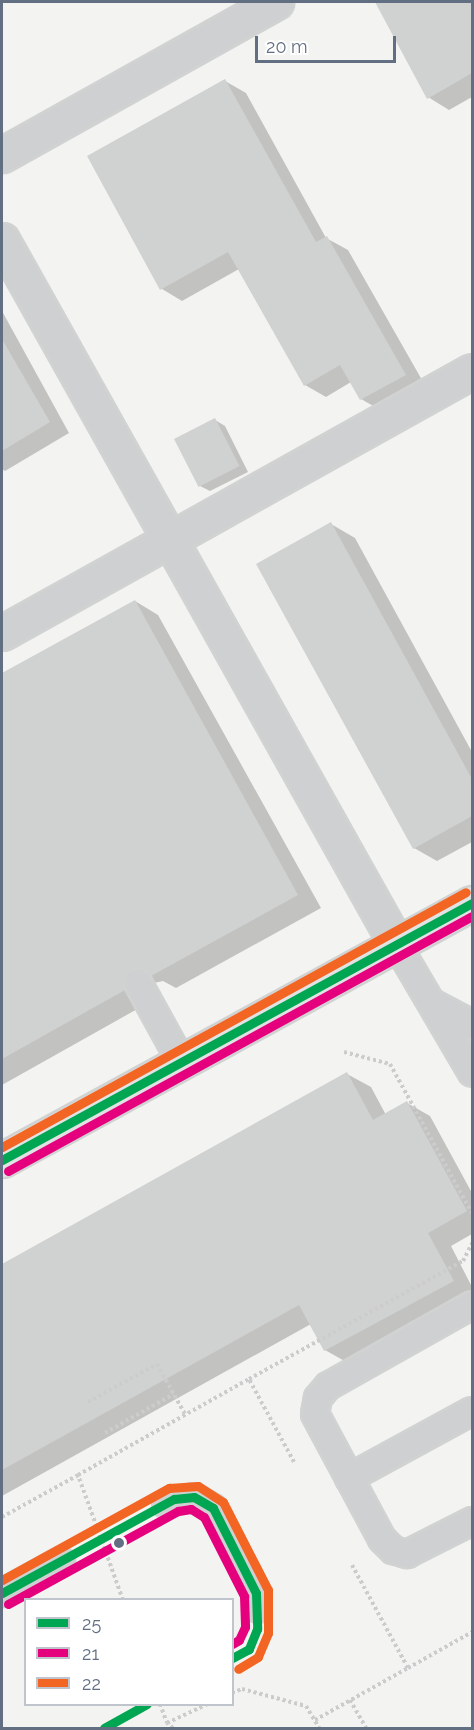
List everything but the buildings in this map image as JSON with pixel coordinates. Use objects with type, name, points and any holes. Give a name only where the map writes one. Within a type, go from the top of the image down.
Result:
[{"type":"street","points":[[2,155],[276,2]]},
{"type":"street","points":[[2,240],[397,945]]},
{"type":"street","points":[[2,633],[472,371]]},
{"type":"street","points":[[2,1160],[472,903]]},
{"type":"lane","points":[[397,945],[472,1073]]},
{"type":"lane","points":[[138,983],[182,1063]]},
{"type":"lane","points":[[431,1002],[472,1024]]},
{"type":"lane","points":[[472,1305],[328,1386],[318,1398],[315,1414],[382,1539],[393,1550],[407,1554],[472,1521]]},
{"type":"lane","points":[[349,1478],[472,1411]]},
{"type":"lane","points":[[166,1504],[194,1497],[213,1508],[256,1593],[258,1609]]},
{"type":"lane","points":[[2,1593],[61,1562]]},
{"type":"path","points":[[344,1052],[390,1064],[472,1213]]},
{"type":"path","points":[[88,1402],[158,1364],[185,1414]]},
{"type":"path","points":[[2,1517],[249,1379]]},
{"type":"path","points":[[105,1433],[174,1394]]},
{"type":"path","points":[[78,1475],[123,1598]]},
{"type":"path","points":[[315,1720],[408,1668]]},
{"type":"path","points":[[234,1692],[242,1689],[306,1706],[320,1728]]},
{"type":"path","points":[[350,1700],[366,1728]]},
{"type":"path","points":[[161,1706],[167,1723],[173,1728]]},
{"type":"path","points":[[167,1723],[204,1706]]},
{"type":"transit line","name":"22","points":[[2,1147],[466,892]]},
{"type":"transit line","name":"25","points":[[2,1160],[472,903]]},
{"type":"transit line","name":"21","points":[[8,1171],[472,916]]},
{"type":"transit line","name":"22","points":[[2,1580],[169,1488],[198,1486],[223,1502],[268,1590],[268,1633],[258,1657],[238,1669]]},
{"type":"transit line","name":"25","points":[[2,1593],[174,1499],[194,1497],[213,1508],[256,1593],[257,1629],[249,1649],[234,1657]]},
{"type":"transit line","name":"21","points":[[8,1604],[178,1511],[191,1509],[204,1517],[244,1596],[245,1627],[239,1640],[234,1643]]},
{"type":"transit line","name":"25","points":[[104,1728],[143,1706]]}]
